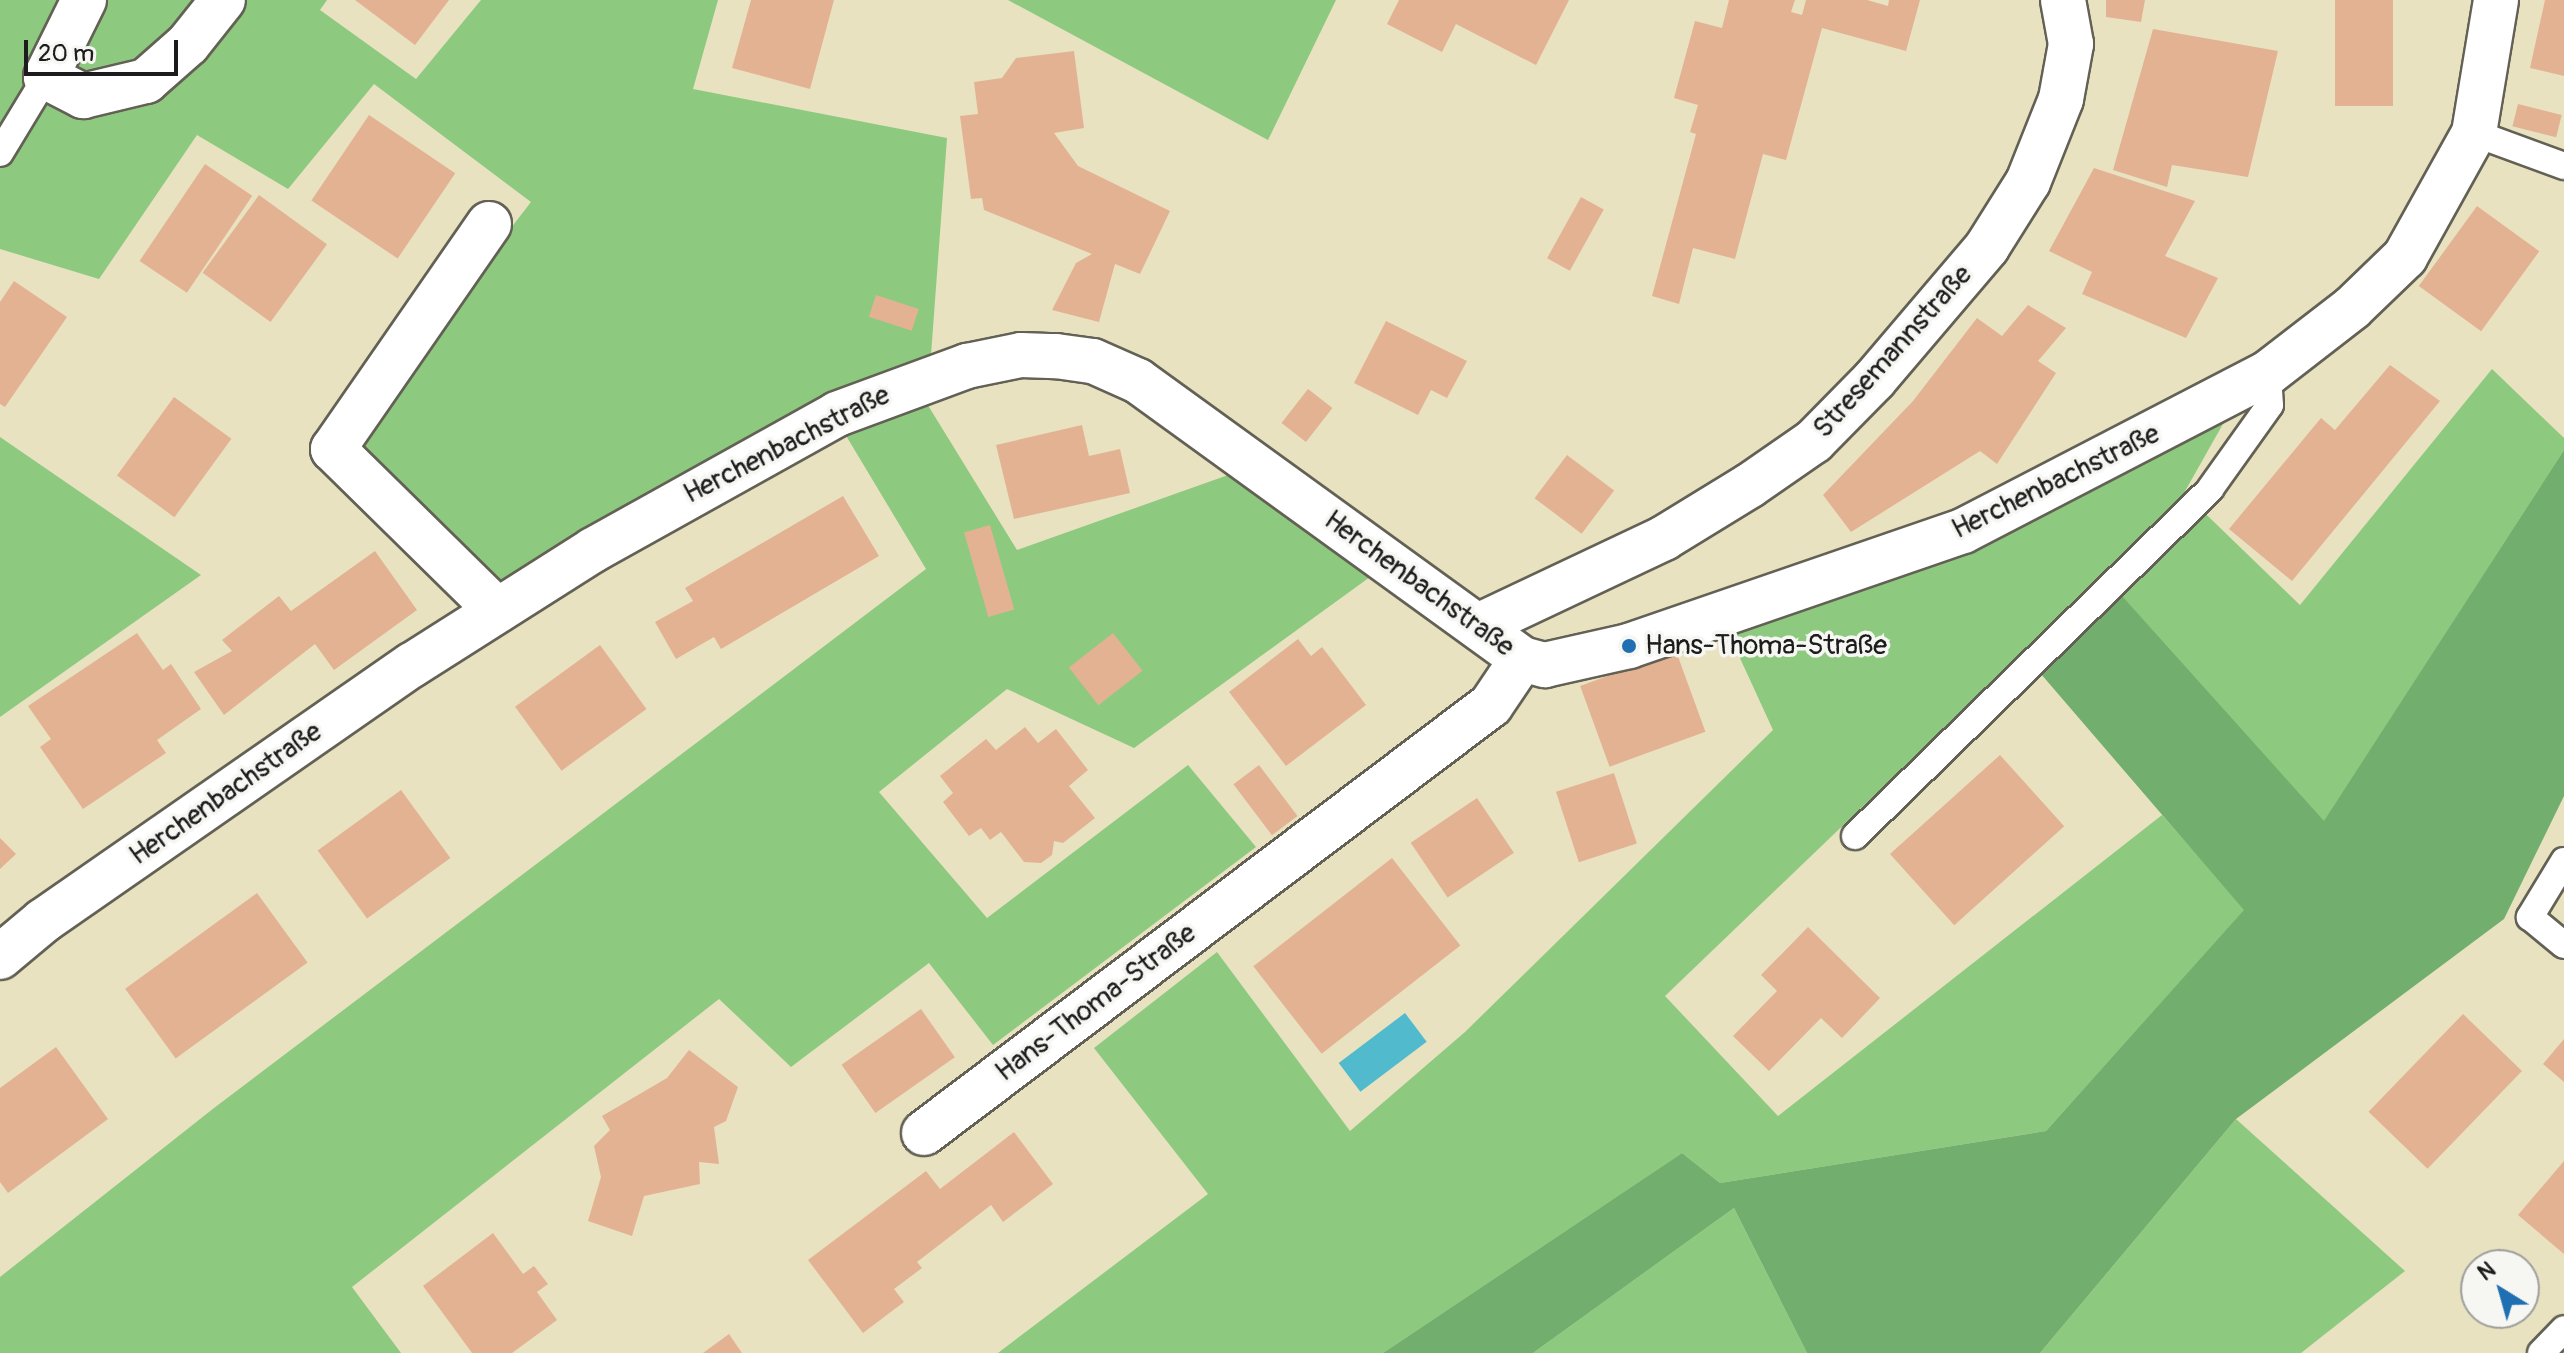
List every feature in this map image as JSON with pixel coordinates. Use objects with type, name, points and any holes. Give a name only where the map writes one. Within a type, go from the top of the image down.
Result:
[{"type":"street","points":[[84,0],[46,77],[83,96],[146,81],[188,44],[223,0]]},
{"type":"street","name":"Stresemannstraße","points":[[1478,626],[1664,538],[1749,486],[1814,441],[1874,380],[1987,247],[2028,182],[2061,99],[2071,44],[2063,0]]},
{"type":"street","name":"Herchenbachstraße","points":[[0,957],[68,903],[497,610],[717,478],[837,414],[908,385],[1021,355],[1093,361],[1138,381],[1522,659],[1545,665],[1629,646],[1963,531],[2268,373],[2352,308],[2405,257],[2474,133],[2496,0]]},
{"type":"street","points":[[489,224],[333,449],[497,610]]},
{"type":"street","name":"Hans-Thoma-Straße","points":[[924,1133],[1491,705],[1522,659]]},
{"type":"lane","points":[[0,153],[46,77]]},
{"type":"lane","points":[[2474,133],[2564,166]]},
{"type":"lane","points":[[1855,836],[2210,489],[2270,405],[2268,373]]},
{"type":"lane","points":[[2564,861],[2530,917],[2564,945]]},
{"type":"lane","points":[[2541,1353],[2564,1329]]},
{"type":"green space","points":[[0,0],[327,0],[320,10],[416,79],[481,0],[718,0],[693,89],[947,138],[931,355],[493,597],[341,448],[531,202],[374,84],[288,189],[197,135],[99,279],[0,249]]},
{"type":"green space","points":[[1008,0],[1336,0],[1268,140]]},
{"type":"green space","points":[[2492,369],[2564,438],[2564,450],[2324,822],[2101,578],[1665,996],[1778,1116],[2162,815],[2245,910],[2046,1131],[1720,1183],[1682,1153],[1383,1353],[998,1353],[1208,1194],[1094,1048],[1217,952],[1350,1131],[1465,1032],[1773,730],[1728,632],[2232,408],[2184,493],[2300,605]]},
{"type":"green space","points":[[921,394],[1017,550],[1231,474],[1381,569],[1134,748],[1007,689],[879,792],[987,918],[1188,765],[1256,847],[993,1045],[929,963],[791,1067],[719,999],[352,1287],[401,1353],[0,1353],[0,1277],[214,1108],[926,569],[839,424]]},
{"type":"green space","points":[[0,437],[201,575],[0,717]]},
{"type":"green space","points":[[2564,450],[2564,796],[2504,919],[2236,1119],[2040,1353],[1807,1353],[1734,1208],[1533,1353],[1383,1353],[1682,1153],[1720,1183],[2046,1131],[2244,910],[2041,674],[2122,596],[2324,821]]},
{"type":"green space","points":[[2236,1119],[2405,1271],[2301,1353],[2040,1353]]},
{"type":"green space","points":[[1734,1208],[1807,1353],[1533,1353]]},
{"type":"water","points":[[1405,1013],[1427,1042],[1360,1092],[1339,1063]]},
{"type":"building","points":[[355,0],[449,0],[415,45]]},
{"type":"building","points":[[751,0],[834,0],[810,89],[732,68]]},
{"type":"building","points":[[1399,0],[1569,0],[1536,65],[1456,24],[1442,52],[1387,24]]},
{"type":"building","points":[[1729,0],[1795,0],[1791,12],[1802,15],[1806,0],[1867,0],[1888,6],[1889,0],[1920,0],[1906,51],[1822,28],[1786,160],[1763,154],[1735,259],[1693,248],[1679,304],[1652,296],[1696,134],[1690,132],[1698,105],[1674,98],[1695,21],[1722,28]]},
{"type":"building","points":[[2106,0],[2145,0],[2141,22],[2106,17]]},
{"type":"building","points":[[2335,0],[2393,0],[2393,106],[2335,106]]},
{"type":"building","points":[[2545,0],[2564,0],[2564,76],[2530,68]]},
{"type":"building","points":[[2153,29],[2278,51],[2248,177],[2172,165],[2167,187],[2113,170]]},
{"type":"building","points":[[1074,51],[1084,128],[1054,133],[1078,166],[1170,211],[1140,274],[1115,264],[1099,322],[1052,310],[1076,263],[1092,254],[984,210],[982,198],[971,199],[960,116],[978,114],[974,82],[1002,78],[1016,58]]},
{"type":"building","points":[[2518,104],[2562,115],[2556,137],[2512,126]]},
{"type":"building","points":[[369,115],[455,173],[398,259],[311,200]]},
{"type":"building","points":[[205,164],[252,196],[187,293],[140,261]]},
{"type":"building","points":[[2094,168],[2195,201],[2165,256],[2218,278],[2186,338],[2082,294],[2092,272],[2049,251]]},
{"type":"building","points":[[259,195],[327,244],[271,322],[203,273]]},
{"type":"building","points":[[1581,197],[1604,210],[1570,271],[1547,258]]},
{"type":"building","points":[[2477,206],[2539,251],[2481,331],[2419,286]]},
{"type":"building","points":[[14,281],[67,317],[5,407],[0,404],[0,302]]},
{"type":"building","points":[[876,295],[919,309],[912,331],[869,317]]},
{"type":"building","points":[[2028,305],[2066,328],[2038,361],[2056,373],[1997,464],[1980,451],[1851,532],[1823,495],[1913,401],[1977,318],[2002,336]]},
{"type":"building","points":[[1386,321],[1467,361],[1447,398],[1431,390],[1418,415],[1354,383]]},
{"type":"building","points":[[2390,365],[2440,401],[2292,581],[2229,529],[2321,418],[2335,430]]},
{"type":"building","points":[[1308,389],[1332,408],[1306,442],[1282,423]]},
{"type":"building","points":[[174,397],[231,439],[174,517],[117,475]]},
{"type":"building","points":[[1082,425],[1089,456],[1120,449],[1130,493],[1014,519],[996,445]]},
{"type":"building","points":[[1567,455],[1614,491],[1582,534],[1535,498]]},
{"type":"building","points":[[843,496],[879,556],[721,649],[714,637],[676,659],[655,622],[693,601],[685,588]]},
{"type":"building","points":[[990,525],[1014,610],[988,617],[964,532]]},
{"type":"building","points":[[375,551],[417,610],[334,670],[315,644],[224,715],[194,672],[232,651],[222,640],[279,596],[291,611]]},
{"type":"building","points":[[137,633],[163,670],[171,664],[201,709],[157,740],[166,753],[83,809],[40,747],[51,739],[28,706]]},
{"type":"building","points":[[1113,633],[1143,671],[1098,705],[1069,667]]},
{"type":"building","points":[[1298,639],[1311,656],[1322,647],[1366,705],[1286,766],[1229,692]]},
{"type":"building","points":[[600,645],[646,709],[561,771],[515,707]]},
{"type":"building","points":[[1676,651],[1705,732],[1610,767],[1580,686]]},
{"type":"building","points":[[1025,727],[1038,743],[1056,729],[1088,770],[1069,786],[1095,818],[1063,843],[1054,841],[1052,855],[1041,863],[1024,862],[1001,832],[990,840],[981,828],[969,836],[943,802],[953,793],[940,776],[986,739],[996,750]]},
{"type":"building","points":[[2000,755],[2064,826],[1954,925],[1890,854]]},
{"type":"building","points":[[1259,765],[1298,816],[1272,835],[1233,784]]},
{"type":"building","points":[[1614,773],[1637,843],[1579,862],[1556,792]]},
{"type":"building","points":[[401,790],[450,858],[367,918],[318,851]]},
{"type":"building","points":[[1477,798],[1514,853],[1448,897],[1411,843]]},
{"type":"building","points":[[0,838],[16,854],[0,869]]},
{"type":"building","points":[[1392,858],[1460,945],[1322,1054],[1253,966]]},
{"type":"building","points":[[257,893],[308,963],[176,1058],[125,989]]},
{"type":"building","points":[[1808,927],[1880,998],[1842,1038],[1821,1018],[1769,1071],[1733,1036],[1777,991],[1761,975]]},
{"type":"building","points":[[921,1009],[955,1057],[875,1113],[842,1065]]},
{"type":"building","points":[[2463,1014],[2522,1071],[2428,1169],[2369,1112]]},
{"type":"building","points":[[2564,1039],[2564,1082],[2543,1064]]},
{"type":"building","points":[[56,1047],[108,1119],[8,1193],[0,1182],[0,1088]]},
{"type":"building","points":[[689,1050],[738,1087],[726,1121],[714,1127],[719,1164],[699,1162],[700,1184],[644,1196],[632,1236],[588,1221],[601,1177],[594,1146],[610,1130],[602,1116],[667,1078]]},
{"type":"building","points":[[1014,1132],[1053,1184],[1003,1222],[991,1205],[917,1262],[922,1268],[894,1289],[904,1302],[863,1333],[808,1260],[926,1171],[940,1189]]},
{"type":"building","points":[[2564,1161],[2564,1254],[2518,1215]]},
{"type":"building","points":[[493,1233],[523,1274],[534,1266],[548,1284],[537,1292],[557,1320],[512,1353],[472,1353],[423,1286]]},
{"type":"building","points":[[729,1334],[742,1353],[703,1353]]},
{"type":"place","name":"Hans-Thoma-Straße","points":[[1629,646]]}]
